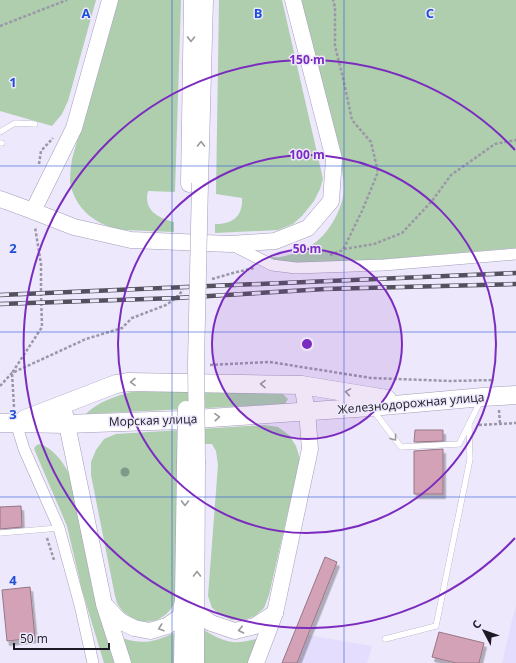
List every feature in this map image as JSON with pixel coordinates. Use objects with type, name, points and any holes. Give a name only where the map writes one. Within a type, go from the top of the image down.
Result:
[{"type":"main road","points":[[33,211],[74,128],[110,0]]},
{"type":"main road","points":[[182,663],[183,600],[196,363],[192,0]]},
{"type":"main road","points":[[195,183],[205,0]]},
{"type":"main road","points":[[0,199],[74,227],[131,240],[230,244],[275,241],[308,228],[331,201],[334,159],[293,0]]},
{"type":"main road","points":[[10,418],[63,405],[116,384],[129,382],[302,385],[414,403]]},
{"type":"main road","points":[[256,663],[275,613],[310,449],[307,411],[302,385]]},
{"type":"main road","name":"Железнодорожная улица","points":[[307,411],[371,407],[483,396],[516,395]]},
{"type":"main road","points":[[63,405],[104,604],[123,663]]},
{"type":"main road","name":"Морская улица","points":[[10,418],[66,424],[181,420],[307,411]]},
{"type":"main road","points":[[191,463],[197,613],[196,663]]},
{"type":"main road","points":[[104,604],[120,621],[134,628],[150,631],[167,626],[181,616],[183,600]]},
{"type":"main road","points":[[197,613],[211,623],[235,631],[255,626],[275,613]]},
{"type":"street","points":[[230,244],[272,265],[296,268],[384,265],[516,254]]},
{"type":"street","points":[[10,418],[59,528],[80,605],[93,663]]},
{"type":"lane","points":[[0,132],[15,123],[35,124]]},
{"type":"lane","points":[[371,407],[401,446],[459,444],[483,396]]},
{"type":"lane","points":[[385,639],[436,626],[470,460],[469,425]]},
{"type":"lane","points":[[0,533],[59,528]]},
{"type":"path","points":[[0,26],[67,0]]},
{"type":"path","points":[[333,0],[335,7],[335,46],[352,120],[372,142],[378,172],[362,211],[343,250]]},
{"type":"path","points":[[323,258],[343,250],[374,244],[402,232],[432,201],[451,174],[495,144],[516,140]]},
{"type":"path","points":[[0,386],[12,374],[42,327],[41,264]]},
{"type":"path","points":[[206,281],[233,273],[272,265]]},
{"type":"path","points":[[12,374],[86,339],[122,328],[132,318],[166,305],[176,298],[186,287]]},
{"type":"path","points":[[10,418],[12,374]]},
{"type":"path","points":[[469,425],[516,423]]},
{"type":"shaded area","points":[[325,557],[337,562],[308,635],[372,646],[367,663],[283,663]]},
{"type":"shaded area","points":[[516,605],[516,663],[502,663],[513,616]]},
{"type":"green space","points":[[0,0],[96,0],[68,101],[62,114],[52,126],[0,111]]},
{"type":"green space","points":[[117,0],[181,0],[175,192],[148,191],[147,198],[153,212],[162,218],[174,222],[174,232],[125,230],[105,225],[88,215],[76,200],[72,191],[70,173],[72,159]]},
{"type":"green space","points":[[219,0],[282,0],[323,179],[314,201],[302,216],[293,224],[278,230],[215,233],[215,224],[232,221],[239,214],[242,204],[242,198],[216,194]]},
{"type":"green space","points":[[301,0],[516,0],[516,248],[317,265],[272,262],[264,256],[285,256],[308,247],[321,238],[333,221],[339,209],[344,192],[340,157]]},
{"type":"green space","points":[[274,385],[288,399],[285,404],[86,414],[106,400],[142,390]]},
{"type":"green space","points":[[265,425],[278,427],[289,435],[296,446],[300,459],[269,595],[264,608],[255,616],[244,620],[232,620],[221,615],[212,608],[208,596],[218,465],[216,451],[212,444],[187,444],[181,453],[177,468],[176,599],[170,611],[163,617],[147,622],[138,621],[130,617],[117,603],[114,591],[91,475],[91,462],[96,450],[104,439],[116,434]]},
{"type":"green space","points":[[40,444],[50,449],[58,457],[70,476],[93,592],[116,663],[104,663],[82,590],[67,526],[34,448]]},
{"type":"green space","points":[[204,630],[225,641],[231,642],[244,642],[260,638],[250,663],[204,663]]},
{"type":"green space","points":[[176,632],[175,663],[130,663],[122,638],[143,642],[162,638]]},
{"type":"building","points":[[415,430],[443,430],[443,441],[414,442]]},
{"type":"building","points":[[443,449],[443,494],[414,494],[414,451]]},
{"type":"building","points":[[21,506],[22,527],[0,529],[0,507]]},
{"type":"building","points":[[325,557],[337,562],[297,663],[282,663]]},
{"type":"building","points":[[30,587],[35,638],[7,641],[2,590]]},
{"type":"building","points":[[439,632],[484,643],[479,663],[456,663],[432,657]]},
{"type":"railway","points":[[0,295],[516,273]]},
{"type":"railway","points":[[0,304],[176,298],[325,289],[516,284]]}]
